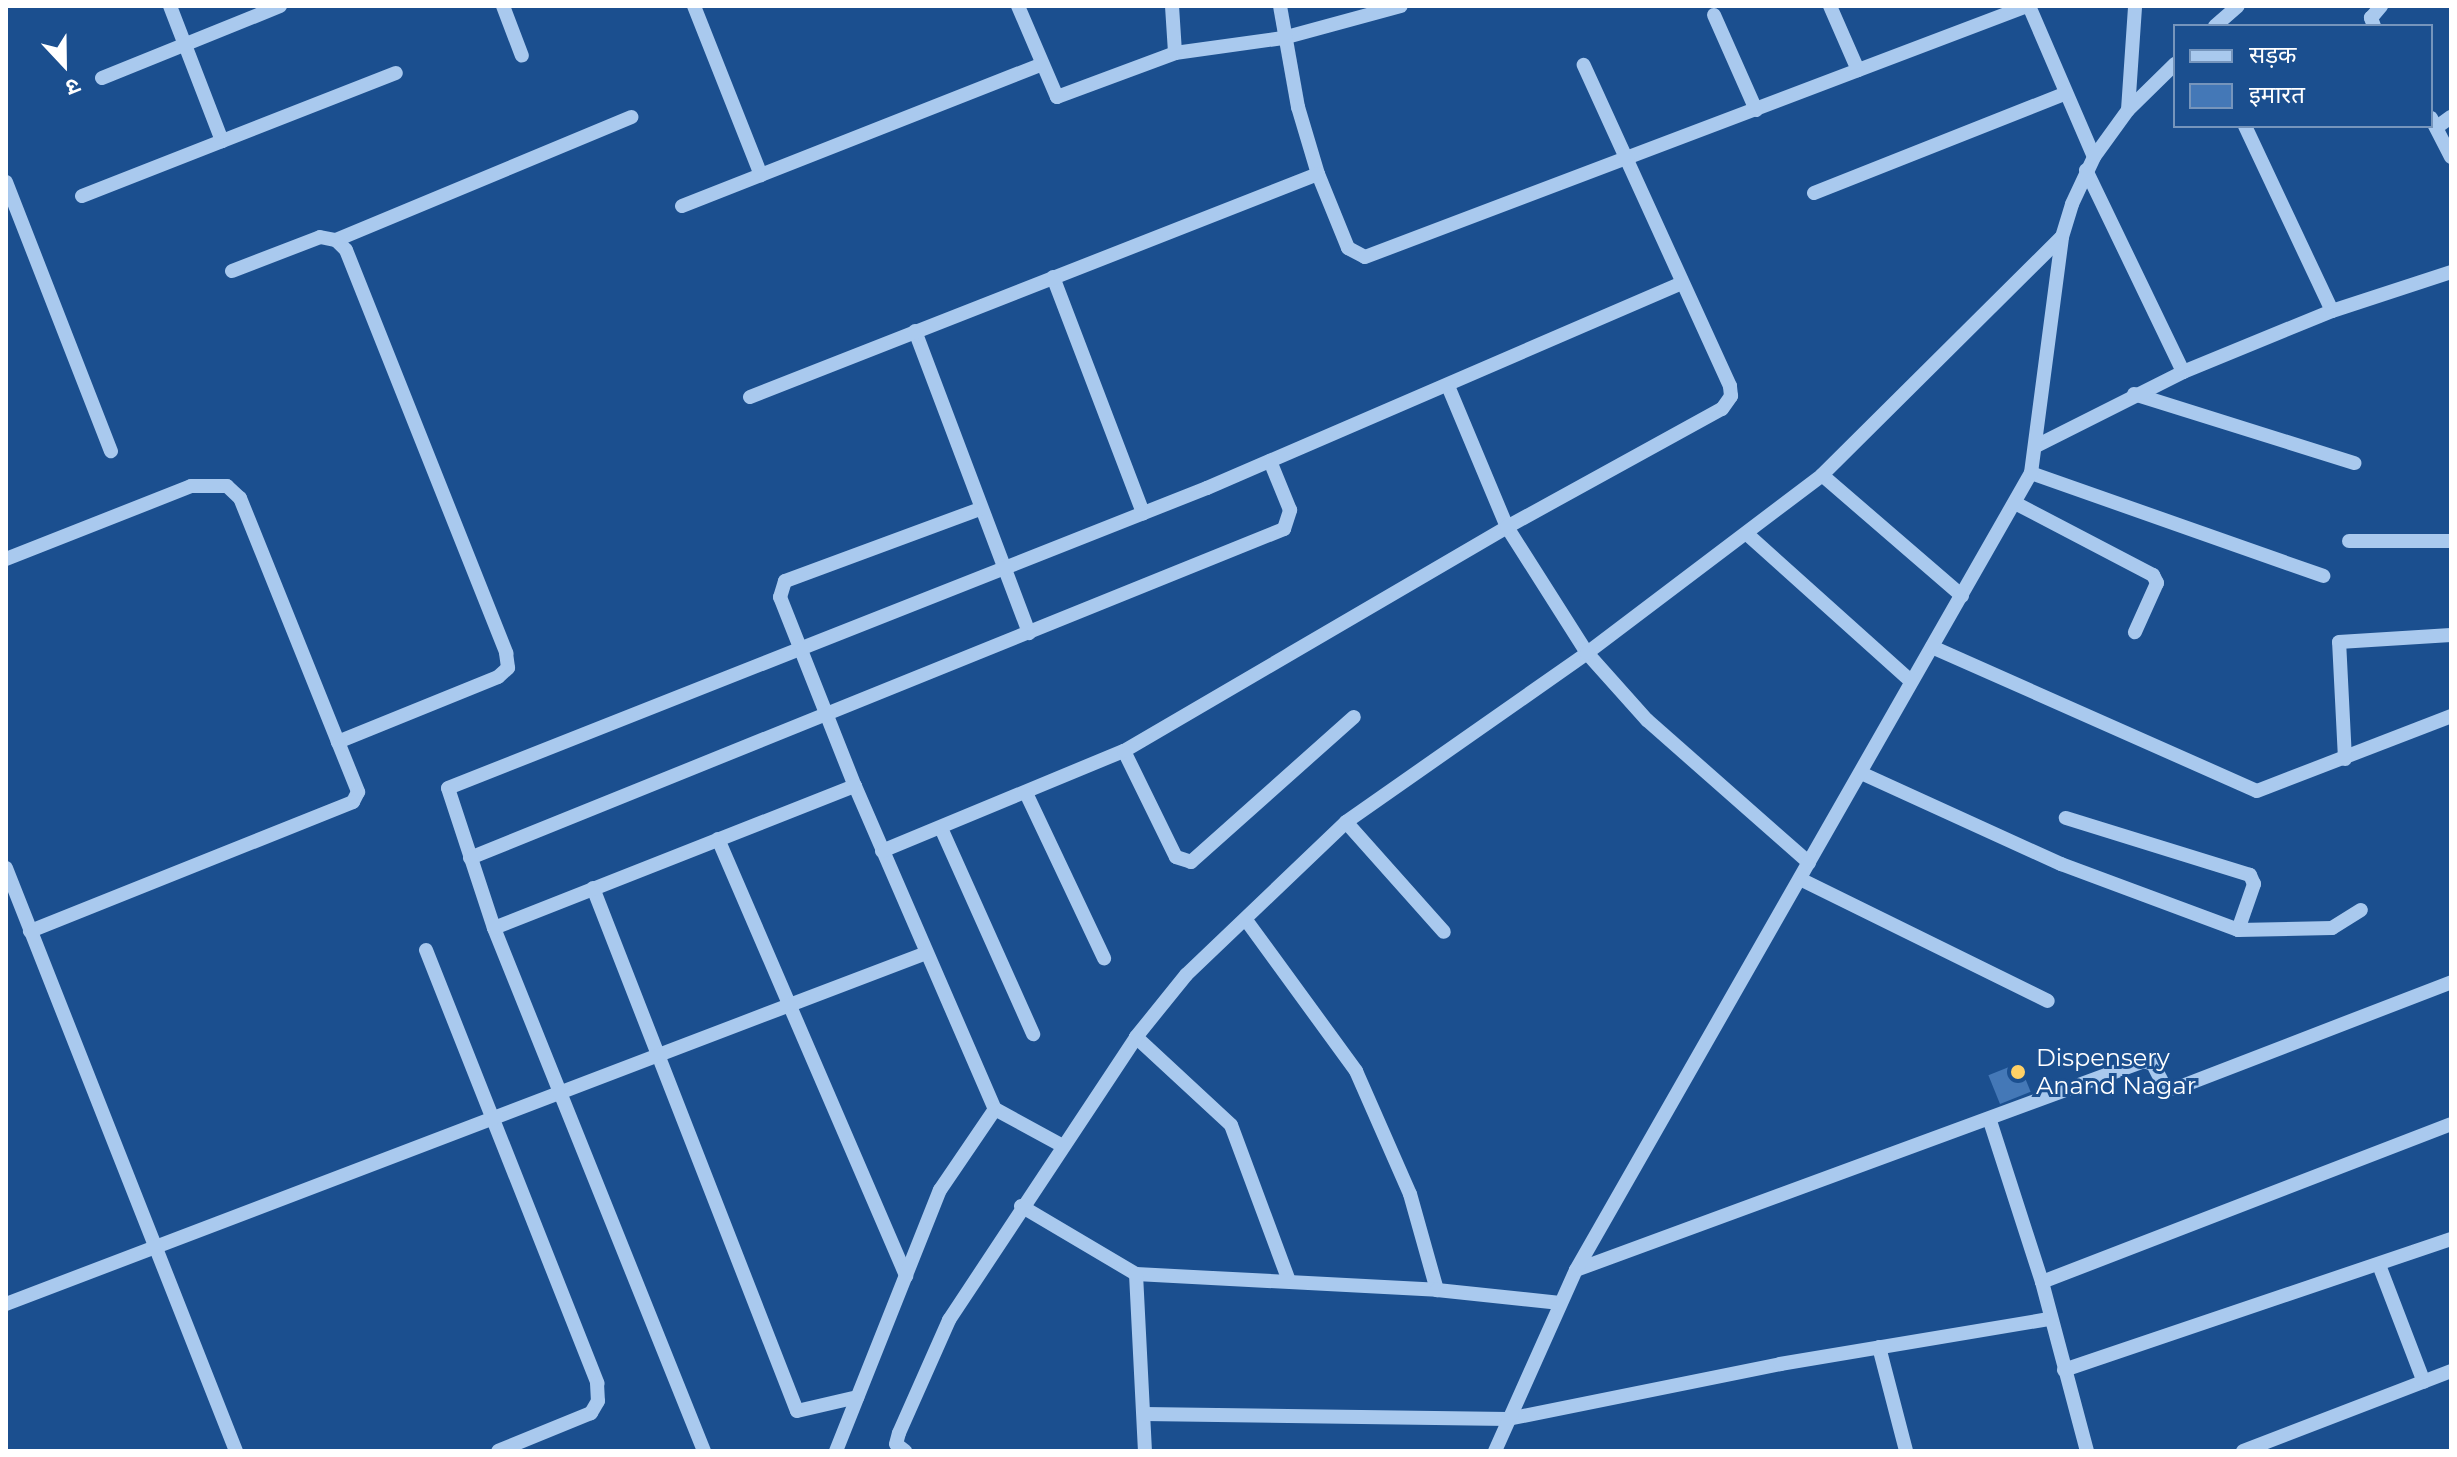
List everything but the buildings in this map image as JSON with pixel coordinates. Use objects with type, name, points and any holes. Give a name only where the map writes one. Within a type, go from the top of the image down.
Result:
[{"type":"street","points":[[170,6],[222,141]]},
{"type":"street","points":[[102,78],[280,6]]},
{"type":"street","points":[[503,6],[522,56]]},
{"type":"street","points":[[694,6],[761,175]]},
{"type":"street","points":[[1018,6],[1057,97],[1175,53],[1283,38],[1401,6]]},
{"type":"street","points":[[1172,6],[1175,53]]},
{"type":"street","points":[[1280,6],[1283,38],[1318,174],[1348,248],[1365,257],[1627,162],[2028,6],[2066,93],[2090,164],[2183,372]]},
{"type":"street","points":[[1830,6],[1858,70]]},
{"type":"street","points":[[2128,110],[2135,6]]},
{"type":"street","points":[[2217,24],[2238,6]]},
{"type":"street","points":[[2373,24],[2371,18],[2381,6]]},
{"type":"street","points":[[1714,15],[1756,110]]},
{"type":"street","points":[[682,206],[1042,64]]},
{"type":"street","points":[[882,851],[1124,751],[1507,527],[1728,403],[1730,386],[1584,65]]},
{"type":"street","points":[[1495,1451],[1576,1270],[2031,473],[2038,445],[2062,237],[2090,164],[2128,110],[2173,66]]},
{"type":"street","points":[[82,196],[396,73]]},
{"type":"street","points":[[1814,193],[2066,93]]},
{"type":"street","points":[[232,271],[320,237],[336,240],[631,117]]},
{"type":"street","points":[[2451,117],[2434,122],[2451,157]]},
{"type":"street","points":[[2246,128],[2332,311]]},
{"type":"street","points":[[750,397],[1318,174]]},
{"type":"street","points":[[6,182],[111,451]]},
{"type":"street","points":[[905,1451],[896,1444],[914,1393],[949,1320],[1021,1206],[1136,1037],[1186,975],[1346,822],[1587,653],[1822,475],[2062,237]]},
{"type":"street","points":[[336,240],[346,250],[508,668],[498,677],[338,742]]},
{"type":"street","points":[[2038,445],[2183,372],[2332,311],[2451,272]]},
{"type":"street","points":[[1053,277],[1143,513]]},
{"type":"street","points":[[704,1451],[494,928],[448,788],[1143,513],[1448,386],[1682,283]]},
{"type":"street","points":[[915,331],[1002,570],[1029,633]]},
{"type":"street","points":[[1448,386],[1507,527],[1587,653],[1647,720],[1809,863]]},
{"type":"street","points":[[2134,394],[2354,463]]},
{"type":"street","points":[[470,858],[1284,529],[1290,510],[1270,461]]},
{"type":"street","points":[[2031,473],[2323,576]]},
{"type":"street","points":[[1822,475],[1962,596]]},
{"type":"street","points":[[6,559],[191,486],[227,486],[240,498],[358,792],[353,802],[30,931]]},
{"type":"street","points":[[2015,503],[2153,575],[2157,583],[2135,632]]},
{"type":"street","points":[[980,509],[785,581],[780,597],[882,851],[995,1109],[1063,1146]]},
{"type":"street","points":[[1747,534],[1911,681]]},
{"type":"street","points":[[2349,541],[2451,541]]},
{"type":"street","points":[[2345,759],[2339,642],[2451,635]]},
{"type":"street","points":[[1932,647],[2257,791],[2451,716]]},
{"type":"street","points":[[1124,751],[1183,863],[1354,717]]},
{"type":"street","points":[[1861,773],[2076,870],[2238,930],[2332,928],[2361,910]]},
{"type":"street","points":[[494,928],[855,786]]},
{"type":"street","points":[[1026,793],[1104,958]]},
{"type":"street","points":[[2066,818],[2250,875],[2254,884],[2238,930]]},
{"type":"street","points":[[1346,822],[1444,932]]},
{"type":"street","points":[[941,828],[1033,1034]]},
{"type":"street","points":[[718,839],[906,1276]]},
{"type":"street","points":[[6,868],[236,1451]]},
{"type":"street","points":[[1800,879],[2048,1001]]},
{"type":"street","points":[[593,888],[797,1411],[857,1397]]},
{"type":"street","points":[[1246,920],[1356,1071],[1410,1194],[1437,1290]]},
{"type":"street","points":[[426,950],[597,1383],[598,1401],[591,1413],[498,1451]]},
{"type":"street","points":[[6,1304],[154,1244],[926,953]]},
{"type":"street","points":[[1576,1270],[1990,1121],[2144,1061],[2153,1064],[2166,1089],[2177,1088],[2451,982]]},
{"type":"street","points":[[1136,1037],[1231,1125],[1289,1281]]},
{"type":"street","points":[[836,1451],[940,1190],[995,1109]]},
{"type":"street","points":[[1990,1121],[2042,1282],[2087,1451]]},
{"type":"street","points":[[2042,1282],[2451,1124]]},
{"type":"street","points":[[1021,1206],[1136,1274],[1437,1290],[1560,1303]]},
{"type":"street","points":[[2064,1370],[2451,1239]]},
{"type":"street","points":[[2379,1265],[2424,1382]]},
{"type":"street","points":[[1136,1274],[1145,1451]]},
{"type":"street","points":[[1144,1414],[1508,1419],[1879,1347],[2050,1319]]},
{"type":"street","points":[[1879,1347],[1906,1451]]},
{"type":"street","points":[[2243,1451],[2451,1371]]},
{"type":"place","name":"Dispensery Anand Nagar","points":[[2018,1072]]}]
